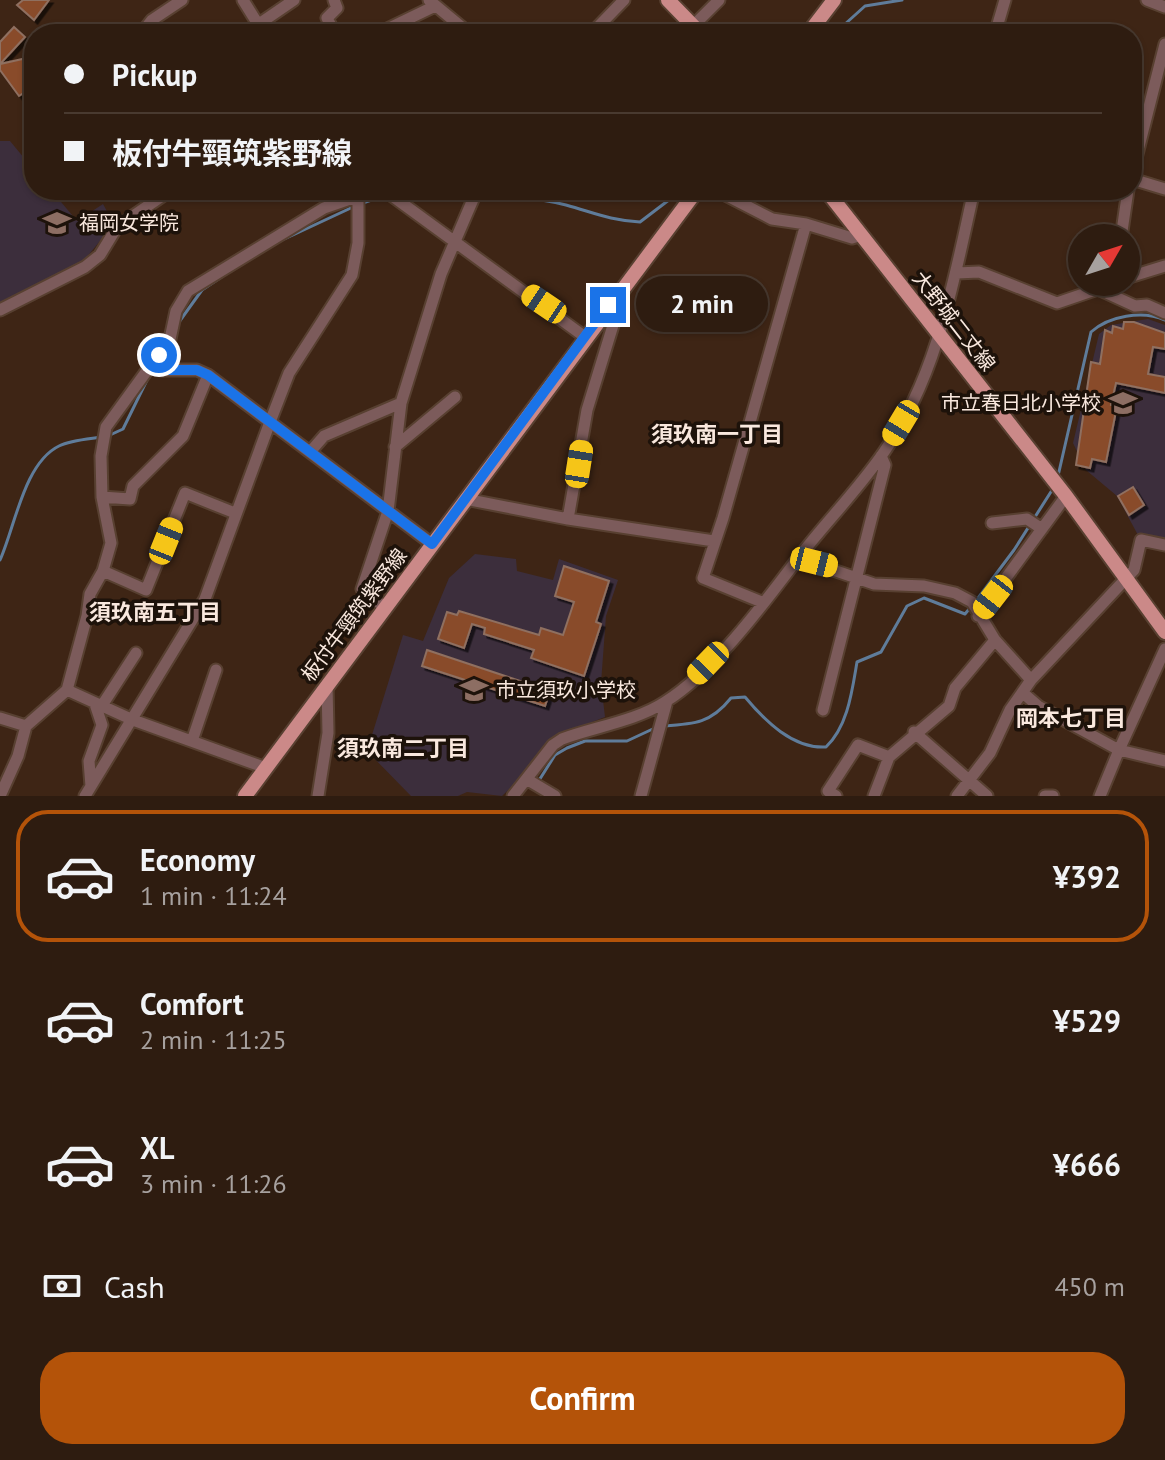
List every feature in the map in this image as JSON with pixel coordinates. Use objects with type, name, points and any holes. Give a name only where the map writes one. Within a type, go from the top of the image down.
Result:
[{"type":"main road","points":[[668,0],[691,24]]},
{"type":"main road","points":[[816,24],[834,0]]},
{"type":"main road","name":"板付牛頸筑紫野線","points":[[245,796],[608,305],[689,200]]},
{"type":"main road","name":"大野城二丈線","points":[[834,200],[1066,496],[1165,632]]},
{"type":"street","points":[[149,24],[182,0]]},
{"type":"street","points":[[243,0],[259,24]]},
{"type":"street","points":[[268,24],[294,0]]},
{"type":"street","points":[[330,24],[327,18],[337,8],[334,0]]},
{"type":"street","points":[[601,24],[624,0]]},
{"type":"street","points":[[701,24],[719,0]]},
{"type":"street","points":[[998,24],[1005,0]]},
{"type":"street","points":[[1147,0],[1165,7]]},
{"type":"street","points":[[395,24],[432,3],[458,24]]},
{"type":"street","points":[[1142,134],[1165,44]]},
{"type":"street","points":[[1142,175],[1165,189]]},
{"type":"street","points":[[0,310],[85,267],[100,255],[117,227],[148,200]]},
{"type":"street","points":[[5,792],[26,726],[67,690],[90,594],[103,571],[111,543],[102,497],[101,456],[106,427],[170,339],[176,311],[188,291],[270,238],[324,208],[347,200]]},
{"type":"street","points":[[88,791],[205,599],[289,373],[352,275],[358,243],[358,200]]},
{"type":"street","points":[[397,200],[585,337]]},
{"type":"street","points":[[384,607],[362,589],[388,511],[401,403],[441,274],[457,245],[473,200]]},
{"type":"street","points":[[735,200],[772,219],[806,224],[852,238],[862,235]]},
{"type":"street","points":[[513,796],[553,745],[562,739],[667,701],[764,603],[881,456],[901,423],[939,335],[957,273],[972,200]]},
{"type":"street","points":[[1123,224],[1127,200]]},
{"type":"street","points":[[764,603],[703,578],[806,224]]},
{"type":"street","points":[[1140,274],[1164,266],[1165,251]]},
{"type":"street","points":[[957,273],[979,272],[1057,303],[1074,296]]},
{"type":"street","points":[[1120,296],[1135,306],[1147,305],[1165,313]]},
{"type":"street","points":[[568,519],[587,410],[614,322],[608,305]]},
{"type":"street","points":[[159,355],[162,370],[197,370],[208,375],[432,544]]},
{"type":"street","points":[[102,497],[130,499],[133,486],[183,436],[208,375]]},
{"type":"street","points":[[395,447],[455,397]]},
{"type":"street","points":[[310,452],[324,436],[401,403]]},
{"type":"street","points":[[823,710],[885,465],[881,456]]},
{"type":"street","points":[[103,571],[146,590],[185,493],[235,513]]},
{"type":"street","points":[[978,616],[1066,496]]},
{"type":"street","points":[[465,499],[568,519],[714,541]]},
{"type":"street","points":[[992,523],[1027,519],[1042,529]]},
{"type":"street","points":[[957,796],[990,753],[1010,710],[1031,680],[1134,570],[1141,540],[1165,545]]},
{"type":"street","points":[[798,558],[874,584],[924,586],[955,593],[972,602],[995,640],[1031,680]]},
{"type":"street","points":[[874,796],[889,757],[914,732],[949,706],[955,688],[995,640]]},
{"type":"street","points":[[1100,796],[1165,649]]},
{"type":"street","points":[[88,791],[89,761],[102,725],[98,705],[136,653]]},
{"type":"street","points":[[192,741],[216,670]]},
{"type":"street","points":[[318,796],[328,733],[327,684]]},
{"type":"street","points":[[67,690],[133,720],[266,768]]},
{"type":"street","points":[[1023,693],[1038,706],[1119,750],[1165,761]]},
{"type":"street","points":[[641,796],[667,701]]},
{"type":"street","points":[[0,718],[26,726]]},
{"type":"street","points":[[914,732],[987,796]]},
{"type":"street","points":[[836,796],[828,791],[858,745],[889,757]]},
{"type":"street","points":[[528,780],[555,796]]},
{"type":"street","points":[[1045,796],[1053,796]]},
{"type":"shaded area","name":"福岡女学院","points":[[0,141],[10,141],[24,158],[24,200],[59,200],[77,221],[103,204],[114,224],[86,258],[65,274],[38,283],[0,306]]},
{"type":"shaded area","name":"市立春日北小学校","points":[[1148,319],[1165,325],[1165,542],[1139,537],[1117,496],[1086,470],[1073,443],[1099,334],[1111,325]]},
{"type":"shaded area","points":[[475,554],[516,559],[517,571],[553,580],[559,559],[618,580],[606,616],[601,683],[605,717],[556,736],[530,769],[502,796],[467,792],[458,796],[411,796],[367,751],[403,635],[423,641],[449,578]]},
{"type":"building","points":[[23,0],[49,0],[34,20],[17,5]]},
{"type":"building","points":[[14,27],[24,38],[0,64],[0,42]]},
{"type":"building","points":[[24,59],[24,93],[19,96],[0,70],[0,64]]},
{"type":"building","points":[[1124,322],[1134,322],[1165,333],[1165,349],[1153,347],[1148,374],[1165,377],[1165,393],[1116,383],[1111,405],[1117,406],[1106,462],[1092,459],[1090,468],[1076,465],[1091,362],[1100,364],[1105,330],[1112,333],[1113,326],[1123,329]]},
{"type":"building","points":[[1133,487],[1144,505],[1129,515],[1118,496]]},
{"type":"building","points":[[564,566],[609,581],[596,622],[601,624],[584,676],[531,658],[534,650],[484,634],[485,628],[472,624],[464,648],[438,639],[447,612],[457,615],[459,611],[539,635],[541,628],[563,635],[574,602],[555,596]]},
{"type":"building","points":[[427,650],[550,691],[545,706],[422,666]]},
{"type":"waterway","points":[[845,24],[865,6],[902,0]]},
{"type":"waterway","points":[[360,204],[372,200]]},
{"type":"waterway","points":[[544,200],[611,218],[640,222],[669,200]]},
{"type":"waterway","points":[[280,241],[353,207]]},
{"type":"waterway","points":[[179,322],[202,290],[223,276]]},
{"type":"waterway","points":[[1058,476],[1091,332],[1098,326],[1126,316],[1146,315],[1165,320]]},
{"type":"waterway","points":[[110,435],[123,429],[150,374]]},
{"type":"waterway","points":[[0,560],[22,497],[37,466],[59,446],[102,437]]},
{"type":"waterway","points":[[975,602],[1014,550],[1054,487]]},
{"type":"waterway","points":[[664,726],[702,721],[716,713],[731,698],[745,697],[781,732],[802,743],[826,747],[844,719],[857,662],[881,652],[907,606],[924,598],[965,614],[970,608]]},
{"type":"waterway","points":[[538,782],[555,755],[567,748],[585,741],[627,741],[657,727]]},
{"type":"place","name":"福岡女学院","points":[[57,223]]},
{"type":"place","name":"市立春日北小学校","points":[[1123,403]]},
{"type":"place","name":"市立須玖小学校","points":[[474,690]]},
{"type":"district","name":"須玖南一丁目","points":[[717,434]]},
{"type":"district","name":"須玖南五丁目","points":[[155,612]]},
{"type":"district","name":"岡本七丁目","points":[[1071,718]]},
{"type":"district","name":"須玖南二丁目","points":[[403,748]]},
{"type":"route","points":[[159,355],[162,370],[172,373],[197,370],[208,375],[432,544],[608,305]]}]
